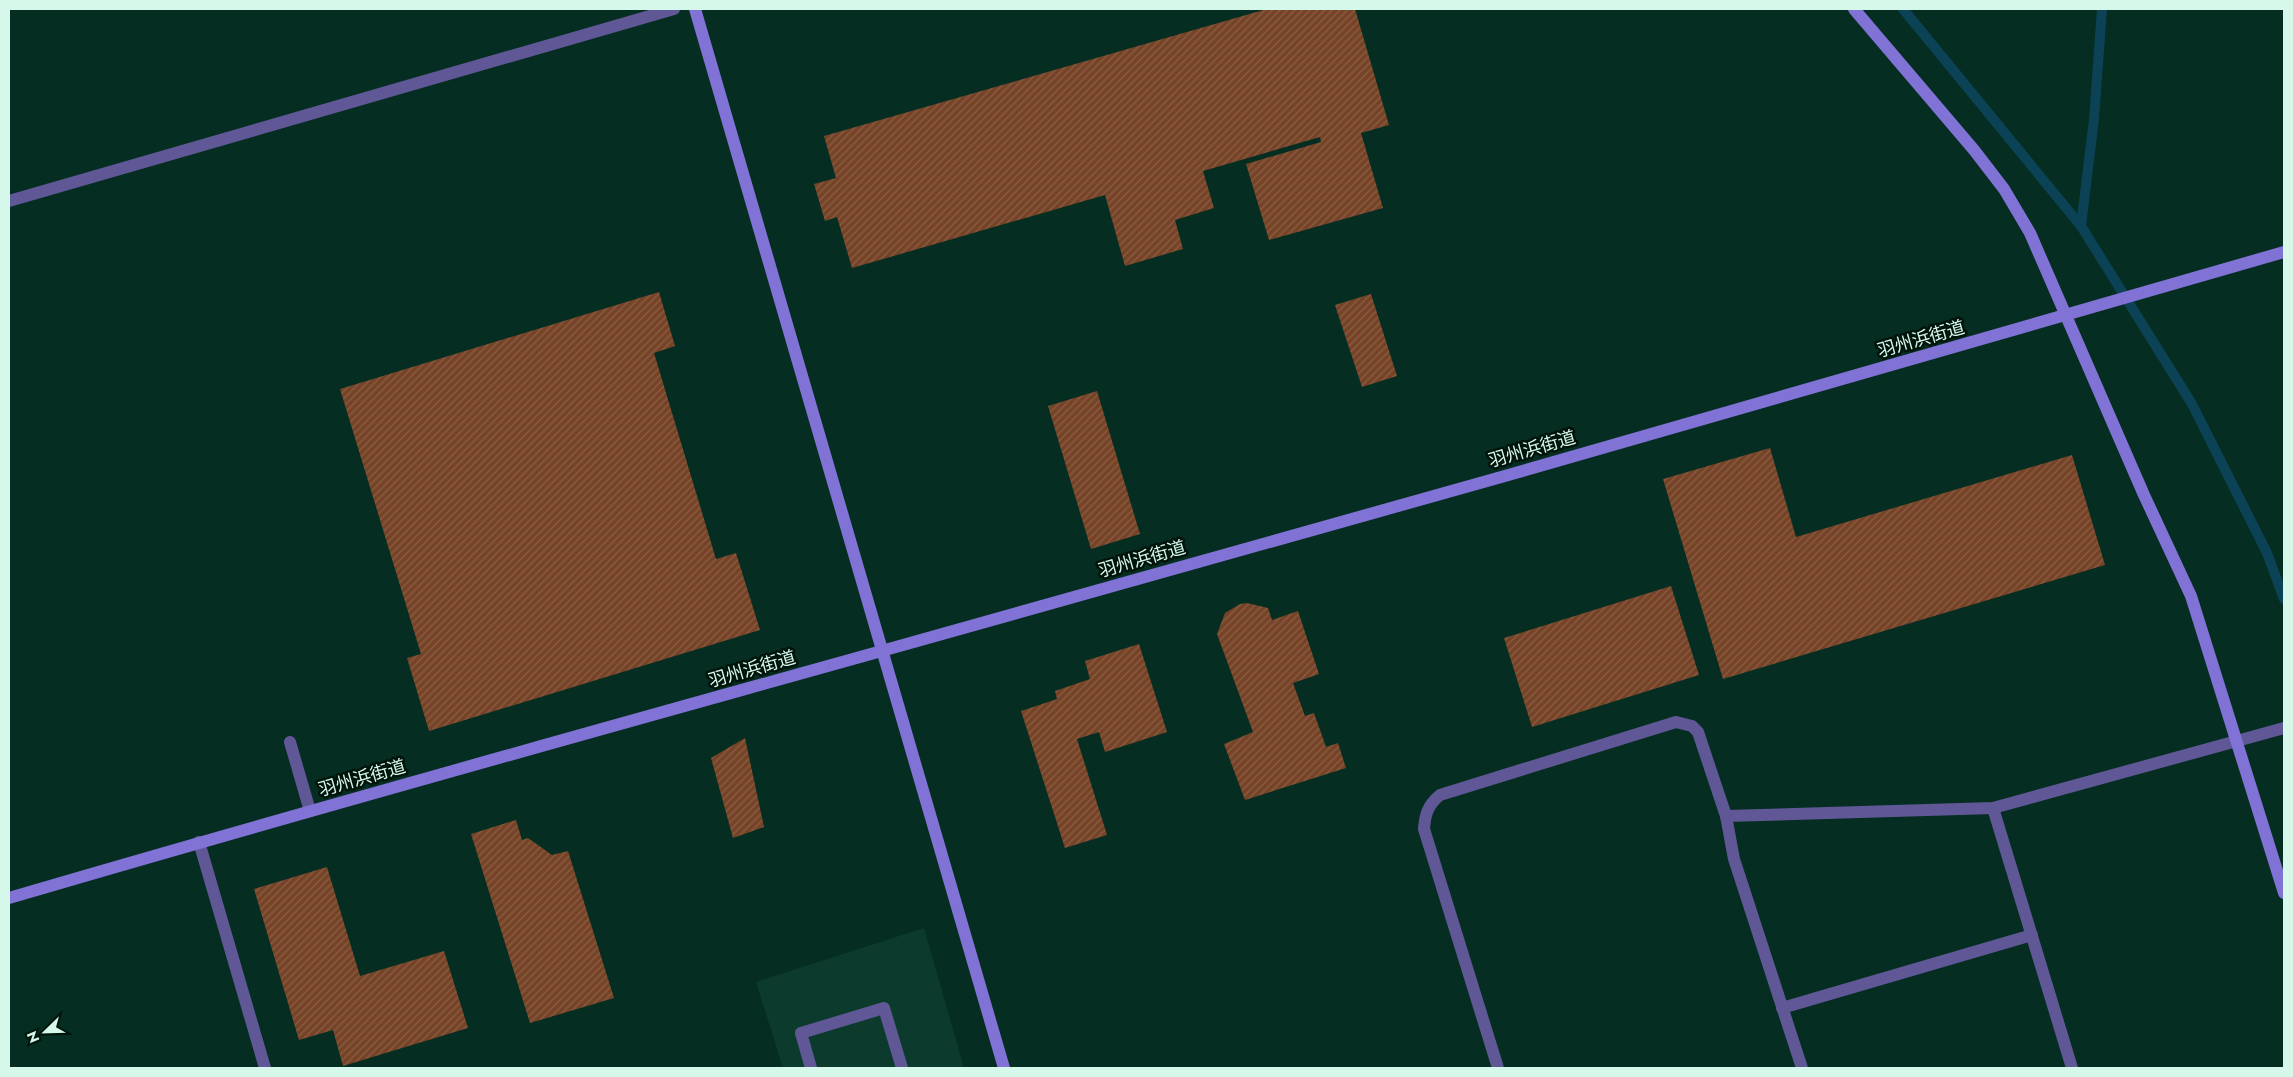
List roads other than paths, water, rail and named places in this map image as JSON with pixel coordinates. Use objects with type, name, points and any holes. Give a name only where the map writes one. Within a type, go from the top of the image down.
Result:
[{"type":"main road","points":[[695,9],[1004,1068]]},
{"type":"main road","points":[[1854,9],[1974,150],[2004,189],[2030,233],[2191,596],[2284,893]]},
{"type":"main road","name":"羽州浜街道","points":[[9,898],[310,810],[881,651],[2066,316],[2284,252]]},
{"type":"street","points":[[9,201],[674,9]]},
{"type":"street","points":[[1498,1068],[1424,829],[1425,814],[1431,802],[1440,795],[1676,722],[1684,723],[1698,732],[1726,816],[1734,859],[1802,1068]]},
{"type":"street","points":[[1726,816],[1993,808],[2284,728]]},
{"type":"street","points":[[290,742],[310,810]]},
{"type":"street","points":[[1993,808],[2072,1068]]},
{"type":"street","points":[[199,842],[265,1068]]},
{"type":"street","points":[[1782,1008],[2032,935]]},
{"type":"street","points":[[811,1068],[801,1033],[884,1008],[902,1068]]},
{"type":"waterway","points":[[1903,9],[2081,226],[2192,404],[2267,553],[2284,599]]},
{"type":"waterway","points":[[2081,226],[2094,119],[2102,9]]}]
